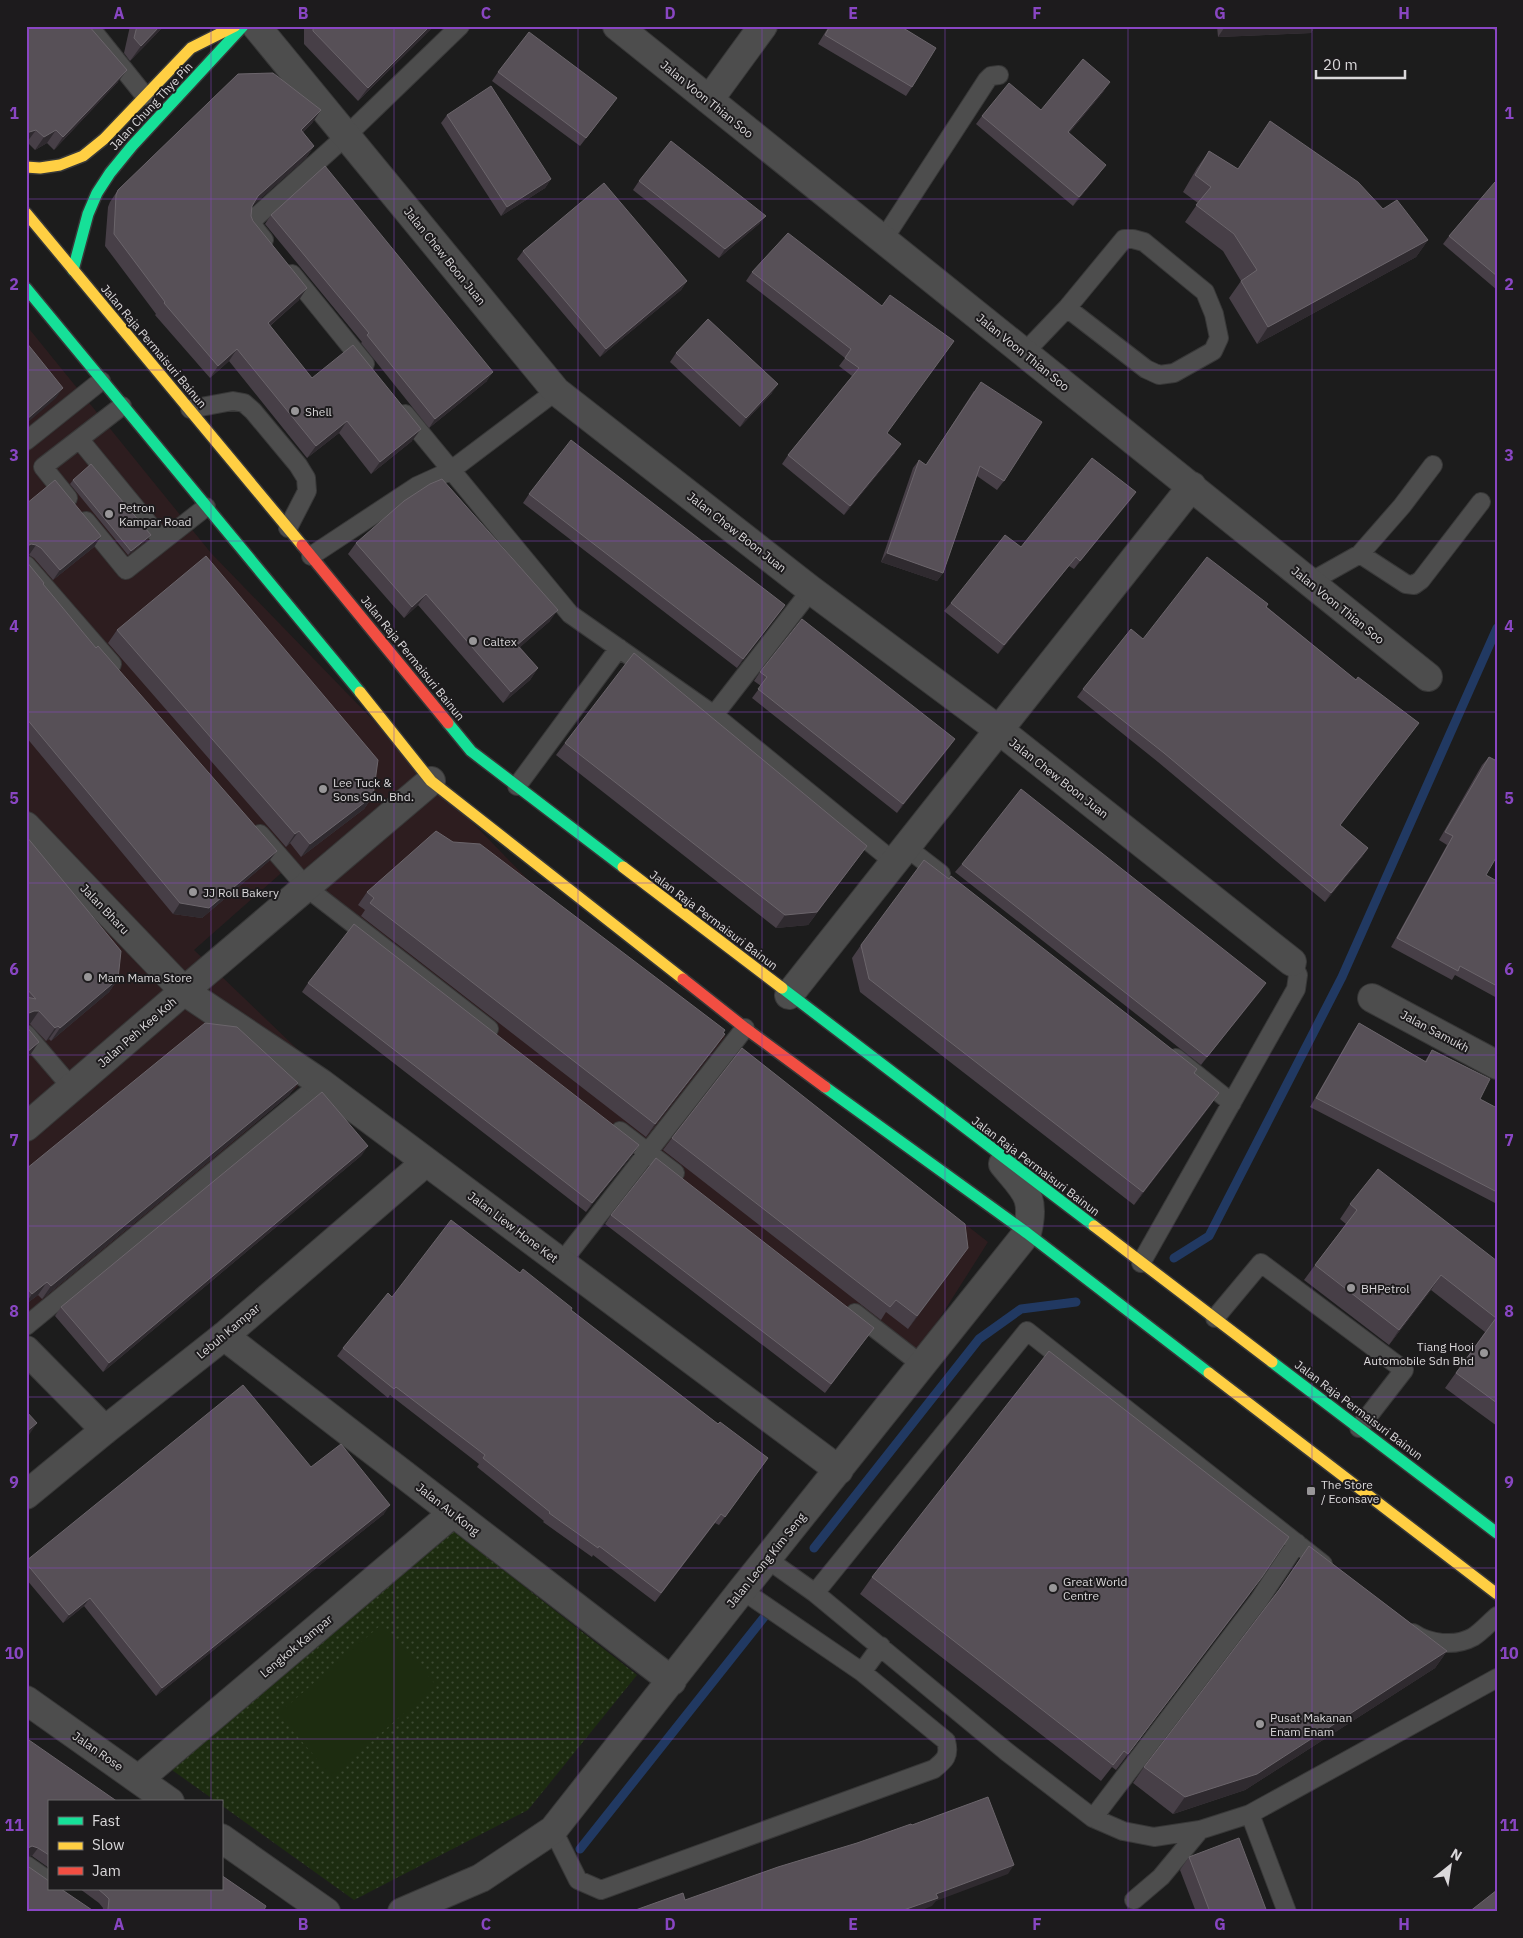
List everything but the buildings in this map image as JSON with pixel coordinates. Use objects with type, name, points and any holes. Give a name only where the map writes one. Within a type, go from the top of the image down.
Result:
[{"type":"main road","name":"Jalan Chung Thye Pin","points":[[26,167],[40,168],[60,165],[83,156],[104,139],[192,48],[235,26]]},
{"type":"main road","name":"Jalan Chung Thye Pin","points":[[73,270],[80,237],[102,184],[122,156],[210,64],[243,26]]},
{"type":"main road","name":"Jalan Raja Permaisuri Bainun","points":[[26,213],[312,556],[471,751],[1497,1534]]},
{"type":"main road","points":[[26,288],[431,781],[745,1028],[1026,1233],[1497,1594]]},
{"type":"street","name":"Jalan Chew Boon Juan","points":[[256,26],[556,391],[811,590],[999,730],[1292,962]]},
{"type":"street","name":"Jalan Voon Thian Soo","points":[[617,26],[1428,677]]},
{"type":"street","points":[[709,100],[762,26]]},
{"type":"street","points":[[789,995],[1192,486]]},
{"type":"street","name":"Jalan Peh Kee Koh","points":[[26,1127],[431,781]]},
{"type":"street","name":"Jalan Bharu","points":[[26,826],[184,991]]},
{"type":"street","name":"Jalan Liew Hone Ket","points":[[184,991],[321,1083],[839,1470]]},
{"type":"street","name":"Jalan Samukh","points":[[1372,998],[1497,1065]]},
{"type":"street","name":"Jalan Leong Kim Seng","points":[[402,1912],[481,1878],[553,1830],[1026,1233],[1031,1207],[1026,1192],[991,1149]]},
{"type":"street","name":"Lebuh Kampar","points":[[26,1495],[224,1336],[426,1162]]},
{"type":"street","name":"Jalan Au Kong","points":[[224,1336],[672,1681]]},
{"type":"street","points":[[26,1350],[105,1430]]},
{"type":"street","name":"Lengkok Kampar","points":[[139,1779],[453,1513]]},
{"type":"street","name":"Jalan Rose","points":[[26,1700],[167,1800]]},
{"type":"street","points":[[222,1839],[326,1912]]},
{"type":"lane","points":[[89,26],[145,96]]},
{"type":"lane","points":[[272,249],[253,226],[254,220],[346,136],[460,26]]},
{"type":"lane","points":[[883,240],[987,80],[991,76],[1000,75]]},
{"type":"lane","points":[[1024,353],[1067,308],[1124,239],[1133,238],[1144,242],[1205,292],[1214,314],[1219,338],[1213,351],[1174,373],[1159,374],[1146,369],[1067,308]]},
{"type":"lane","points":[[284,265],[376,379]]},
{"type":"lane","points":[[26,441],[101,381]]},
{"type":"lane","points":[[312,556],[417,486],[450,470],[556,391]]},
{"type":"lane","points":[[190,409],[234,401],[244,403],[253,411],[298,465],[306,478],[307,490],[288,528]]},
{"type":"lane","points":[[395,402],[570,614],[714,715],[900,855],[953,884]]},
{"type":"lane","points":[[122,406],[43,468],[126,570],[206,507]]},
{"type":"lane","points":[[80,440],[162,540]]},
{"type":"lane","points":[[1310,582],[1360,554],[1402,506],[1433,465]]},
{"type":"lane","points":[[1360,554],[1406,584],[1414,585],[1421,580],[1481,502]]},
{"type":"lane","points":[[26,565],[124,678]]},
{"type":"lane","points":[[714,715],[811,590]]},
{"type":"lane","points":[[517,786],[619,648]]},
{"type":"lane","points":[[248,820],[307,888],[500,1038]]},
{"type":"lane","points":[[1141,1263],[1296,989],[1298,975],[1292,962]]},
{"type":"lane","points":[[561,1263],[745,1028]]},
{"type":"lane","points":[[26,1034],[72,1088]]},
{"type":"lane","points":[[1162,1048],[1232,1103]]},
{"type":"lane","points":[[26,1326],[321,1083]]},
{"type":"lane","points":[[609,1122],[687,1183]]},
{"type":"lane","points":[[1215,1318],[1261,1263],[1404,1370],[1360,1428]]},
{"type":"lane","points":[[843,1304],[922,1365]]},
{"type":"lane","points":[[815,1593],[1027,1331],[1334,1572]]},
{"type":"lane","points":[[1093,1818],[1259,1600],[1297,1544]]},
{"type":"lane","points":[[767,1558],[815,1593],[1007,1752],[1093,1818],[1123,1831],[1154,1837],[1200,1830],[1250,1814],[1497,1678]]},
{"type":"lane","points":[[553,1830],[578,1880],[601,1890],[934,1769],[946,1760],[949,1751],[946,1741],[862,1672],[742,1590]]},
{"type":"lane","points":[[1400,1624],[1423,1640],[1447,1644],[1472,1637],[1497,1616]]},
{"type":"lane","points":[[862,1672],[881,1646]]},
{"type":"lane","points":[[1250,1814],[1287,1912]]},
{"type":"lane","points":[[1134,1900],[1160,1877],[1200,1830]]},
{"type":"lane","points":[[26,1865],[48,1880]]},
{"type":"shaded area","points":[[26,325],[211,553],[536,888],[988,1242],[910,1365],[287,868],[194,950],[318,1069],[26,1323]]},
{"type":"green space","points":[[451,1529],[637,1675],[528,1810],[354,1900],[222,1806],[222,1800],[214,1800],[172,1770]]},
{"type":"green space","points":[[382,1624],[436,1685],[332,1776],[278,1714]]},
{"type":"waterway","points":[[1174,1258],[1209,1236],[1342,977],[1497,628]]},
{"type":"waterway","points":[[814,1548],[979,1339],[1021,1309],[1076,1302]]},
{"type":"waterway","points":[[580,1849],[765,1616]]},
{"type":"traffic: fast","points":[[73,270],[88,214],[97,193],[110,173],[132,146],[243,26]]},
{"type":"traffic: fast","points":[[26,288],[360,692]]},
{"type":"traffic: fast","points":[[448,723],[471,751],[623,867]]},
{"type":"traffic: fast","points":[[782,988],[1094,1226]]},
{"type":"traffic: fast","points":[[825,1087],[1027,1233],[1209,1373]]},
{"type":"traffic: fast","points":[[1272,1362],[1497,1533]]},
{"type":"traffic: slow","points":[[26,167],[40,168],[60,165],[83,156],[104,139],[191,48],[235,26]]},
{"type":"traffic: slow","points":[[26,213],[302,545]]},
{"type":"traffic: slow","points":[[360,692],[431,781],[683,979]]},
{"type":"traffic: slow","points":[[623,867],[782,988]]},
{"type":"traffic: slow","points":[[1094,1226],[1272,1362]]},
{"type":"traffic: slow","points":[[1209,1373],[1497,1594]]},
{"type":"traffic: jam","points":[[302,545],[448,723]]},
{"type":"traffic: jam","points":[[683,979],[825,1087]]},
{"type":"place","name":"Shell","points":[[295,411]]},
{"type":"place","name":"Petron Kampar Road","points":[[109,514]]},
{"type":"place","name":"Caltex","points":[[473,641]]},
{"type":"place","name":"Lee Tuck & Sons Sdn. Bhd.","points":[[323,789]]},
{"type":"place","name":"JJ Roll Bakery","points":[[193,892]]},
{"type":"place","name":"Mam Mama Store","points":[[88,977]]},
{"type":"place","name":"BHPetrol","points":[[1351,1288]]},
{"type":"place","name":"Tiang Hooi Automobile Sdn Bhd","points":[[1484,1353]]},
{"type":"place","name":"The Store / Econsave","points":[[1311,1491]]},
{"type":"place","name":"Great World Centre","points":[[1053,1588]]},
{"type":"place","name":"Pusat Makanan Enam Enam","points":[[1260,1724]]}]
